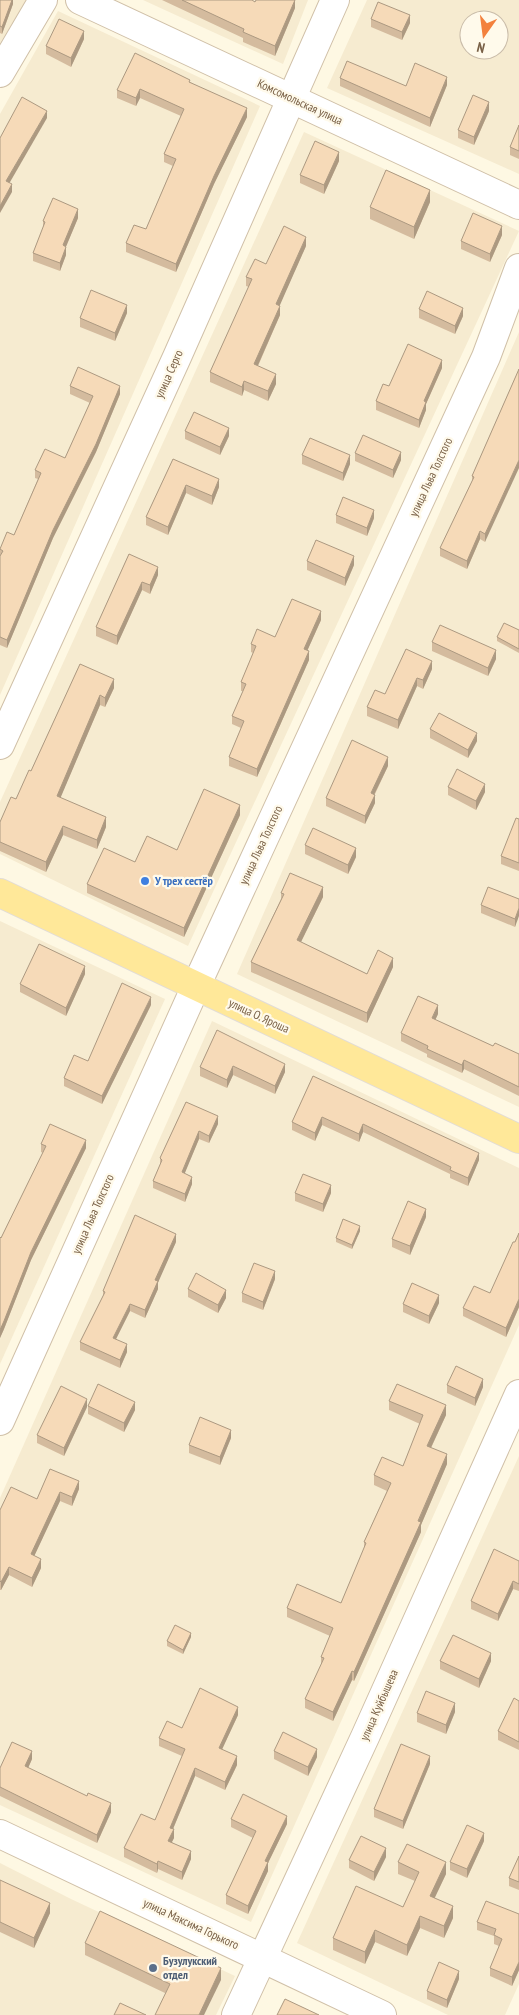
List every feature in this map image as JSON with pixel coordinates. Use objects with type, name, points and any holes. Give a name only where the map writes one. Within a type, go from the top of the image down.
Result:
[{"type":"main road","name":"улица О. Яроша","points":[[0,893],[519,1138]]},
{"type":"street","points":[[0,73],[42,0]]},
{"type":"street","name":"Комсомольская улица","points":[[80,0],[519,205]]},
{"type":"street","name":"улица Серго","points":[[0,745],[335,0]]},
{"type":"street","name":"улица Льва Толстого","points":[[0,1421],[196,986],[486,357],[519,268]]},
{"type":"street","name":"улица Куйбышева","points":[[236,2015],[369,1728],[519,1394]]},
{"type":"street","name":"улица Максима Горького","points":[[0,1834],[382,2015]]},
{"type":"shaded area","points":[[0,0],[27,0],[0,43]]},
{"type":"shaded area","points":[[143,0],[308,0],[283,64]]},
{"type":"shaded area","points":[[367,0],[519,0],[519,174],[327,88]]},
{"type":"shaded area","points":[[58,11],[260,106],[0,695],[0,114]]},
{"type":"shaded area","points":[[304,132],[519,231],[188,946],[0,854],[0,802]]},
{"type":"shaded area","points":[[519,332],[519,1107],[237,974]]},
{"type":"shaded area","points":[[0,921],[165,999],[0,1364]]},
{"type":"shaded area","points":[[212,1021],[519,1168],[519,1325],[251,1922],[0,1805],[0,1498]]},
{"type":"shaded area","points":[[519,1456],[519,1984],[505,2015],[448,2015],[297,1943]]},
{"type":"shaded area","points":[[0,1863],[71,1899],[235,1976],[216,2015],[0,2015]]},
{"type":"building","points":[[0,0],[12,0],[2,27],[0,26]]},
{"type":"building","points":[[182,0],[252,0],[255,2],[256,0],[295,0],[275,46],[243,32],[244,29]]},
{"type":"building","points":[[378,2],[410,15],[402,32],[371,19]]},
{"type":"building","points":[[59,19],[84,31],[71,58],[46,46]]},
{"type":"building","points":[[135,53],[190,80],[189,82],[247,108],[214,176],[176,264],[126,243],[134,225],[146,229],[176,159],[164,154],[184,109],[140,89],[136,98],[117,90]]},
{"type":"building","points":[[347,61],[406,86],[415,63],[447,77],[430,118],[340,78]]},
{"type":"building","points":[[473,95],[489,102],[474,137],[458,130]]},
{"type":"building","points":[[22,97],[47,111],[6,181],[12,184],[0,206],[0,138]]},
{"type":"building","points":[[519,125],[519,151],[510,147]]},
{"type":"building","points":[[315,141],[339,152],[324,185],[300,175]]},
{"type":"building","points":[[386,170],[430,190],[414,227],[370,207]]},
{"type":"building","points":[[53,198],[78,209],[63,245],[66,247],[60,263],[33,253],[45,222],[43,221]]},
{"type":"building","points":[[473,213],[502,226],[490,254],[461,241]]},
{"type":"building","points":[[284,226],[306,237],[276,304],[280,306],[254,364],[276,374],[268,391],[244,381],[242,387],[210,372],[252,279],[246,277],[255,259],[266,264]]},
{"type":"building","points":[[91,290],[127,305],[115,333],[80,318]]},
{"type":"building","points":[[427,291],[463,308],[455,326],[419,309]]},
{"type":"building","points":[[408,344],[442,360],[424,401],[426,402],[419,420],[376,401],[383,384],[389,386]]},
{"type":"building","points":[[78,367],[120,386],[96,444],[53,530],[7,640],[0,637],[0,556],[3,551],[0,549],[7,532],[14,535],[41,473],[35,470],[45,449],[65,458],[93,396],[70,386]]},
{"type":"building","points":[[519,369],[519,460],[485,534],[480,531],[467,561],[440,548],[474,477],[472,476]]},
{"type":"building","points":[[194,412],[229,428],[220,447],[185,431]]},
{"type":"building","points":[[363,435],[401,452],[393,470],[355,453]]},
{"type":"building","points":[[310,438],[350,455],[343,473],[302,455]]},
{"type":"building","points":[[173,459],[219,479],[212,496],[186,485],[168,527],[146,517]]},
{"type":"building","points":[[343,497],[374,510],[367,528],[336,515]]},
{"type":"building","points":[[316,540],[354,556],[345,578],[307,561]]},
{"type":"building","points":[[129,554],[158,567],[150,585],[142,582],[117,636],[96,627]]},
{"type":"building","points":[[292,599],[321,611],[304,649],[309,651],[257,769],[229,757],[244,721],[232,716],[246,684],[241,682],[256,646],[251,644],[257,629],[275,637]]},
{"type":"building","points":[[504,623],[519,630],[519,649],[497,637]]},
{"type":"building","points":[[440,625],[496,650],[488,668],[432,642]]},
{"type":"building","points":[[406,649],[432,661],[423,680],[417,678],[398,720],[367,707],[375,690],[385,694]]},
{"type":"building","points":[[80,664],[114,679],[105,698],[100,695],[57,796],[106,817],[97,840],[63,826],[46,862],[0,842],[0,822],[11,797],[16,799],[29,770],[31,771]]},
{"type":"building","points":[[439,713],[477,733],[468,750],[430,729]]},
{"type":"building","points":[[352,740],[388,757],[371,793],[375,795],[365,816],[326,798]]},
{"type":"building","points":[[457,769],[485,784],[476,801],[448,787]]},
{"type":"building","points":[[204,789],[240,805],[184,928],[87,884],[104,848],[135,862],[147,836],[177,850]]},
{"type":"building","points":[[516,818],[519,819],[519,863],[501,856]]},
{"type":"building","points":[[313,828],[356,848],[348,865],[305,845]]},
{"type":"building","points":[[290,873],[323,887],[297,940],[367,974],[378,950],[393,958],[367,1013],[251,962],[284,894],[281,893]]},
{"type":"building","points":[[488,887],[519,899],[519,908],[515,919],[481,905]]},
{"type":"building","points":[[39,944],[85,966],[66,1008],[20,984]]},
{"type":"building","points":[[122,983],[151,997],[102,1096],[64,1078],[74,1055],[88,1061]]},
{"type":"building","points":[[418,996],[438,1005],[432,1018],[493,1046],[495,1043],[519,1054],[519,1087],[464,1060],[462,1065],[427,1049],[428,1046],[401,1033]]},
{"type":"building","points":[[217,1030],[285,1064],[275,1086],[233,1066],[227,1080],[200,1067]]},
{"type":"building","points":[[313,1076],[479,1153],[468,1178],[450,1170],[451,1167],[363,1124],[359,1134],[322,1117],[315,1133],[292,1122]]},
{"type":"building","points":[[186,1102],[218,1116],[209,1136],[199,1131],[182,1172],[192,1177],[185,1194],[153,1181],[162,1160],[160,1158]]},
{"type":"building","points":[[50,1124],[86,1140],[31,1252],[0,1330],[0,1237],[46,1146],[41,1144]]},
{"type":"building","points":[[303,1174],[331,1185],[323,1204],[295,1193]]},
{"type":"building","points":[[408,1201],[426,1209],[410,1246],[392,1239]]},
{"type":"building","points":[[135,1215],[176,1234],[155,1280],[158,1281],[145,1310],[130,1304],[113,1338],[127,1344],[120,1360],[80,1342],[105,1292],[103,1291]]},
{"type":"building","points":[[343,1219],[360,1226],[352,1245],[336,1238]]},
{"type":"building","points":[[519,1233],[519,1299],[506,1328],[463,1308],[474,1286],[490,1293]]},
{"type":"building","points":[[254,1263],[275,1271],[263,1302],[242,1293]]},
{"type":"building","points":[[196,1273],[226,1290],[218,1305],[188,1289]]},
{"type":"building","points":[[412,1283],[439,1295],[429,1316],[403,1304]]},
{"type":"building","points":[[456,1366],[483,1379],[475,1398],[447,1385]]},
{"type":"building","points":[[98,1384],[135,1402],[124,1423],[88,1406]]},
{"type":"building","points":[[397,1384],[446,1405],[427,1446],[447,1454],[418,1521],[421,1522],[354,1672],[352,1671],[333,1712],[305,1699],[324,1658],[321,1657],[333,1628],[287,1608],[297,1584],[341,1603],[366,1543],[364,1542],[391,1483],[374,1475],[382,1457],[403,1466],[423,1415],[389,1401]]},
{"type":"building","points":[[61,1386],[87,1399],[64,1448],[37,1435]]},
{"type":"building","points":[[200,1417],[231,1430],[220,1457],[189,1445]]},
{"type":"building","points":[[50,1469],[79,1481],[72,1497],[60,1492],[31,1554],[41,1559],[32,1578],[9,1567],[1,1582],[0,1510],[11,1487],[37,1499]]},
{"type":"building","points":[[494,1549],[519,1561],[519,1584],[513,1581],[498,1614],[471,1601]]},
{"type":"building","points":[[175,1625],[191,1633],[183,1650],[167,1641]]},
{"type":"building","points":[[453,1635],[491,1653],[479,1679],[440,1661]]},
{"type":"building","points":[[200,1688],[238,1707],[219,1748],[237,1756],[225,1782],[195,1768],[170,1828],[174,1829],[168,1841],[191,1851],[182,1872],[158,1861],[157,1864],[124,1848],[141,1814],[155,1820],[185,1749],[159,1738],[167,1721],[182,1728]]},
{"type":"building","points":[[426,1691],[455,1703],[446,1725],[417,1713]]},
{"type":"building","points":[[514,1698],[519,1701],[519,1742],[498,1731]]},
{"type":"building","points":[[283,1732],[317,1749],[308,1767],[274,1751]]},
{"type":"building","points":[[12,1742],[32,1751],[25,1766],[87,1796],[88,1793],[111,1803],[97,1835],[0,1787],[0,1768]]},
{"type":"building","points":[[401,1744],[430,1756],[403,1821],[374,1809]]},
{"type":"building","points":[[243,1794],[287,1816],[265,1861],[268,1862],[248,1906],[226,1895],[256,1831],[231,1819]]},
{"type":"building","points":[[467,1825],[484,1833],[467,1869],[450,1862]]},
{"type":"building","points":[[361,1836],[386,1848],[374,1872],[349,1860]]},
{"type":"building","points":[[407,1844],[446,1862],[430,1896],[453,1906],[444,1926],[420,1916],[407,1945],[375,1930],[365,1952],[333,1938],[356,1886],[403,1907],[419,1872],[398,1862]]},
{"type":"building","points":[[519,1856],[519,1882],[509,1878]]},
{"type":"building","points":[[0,1880],[50,1903],[34,1938],[0,1922]]},
{"type":"building","points":[[486,1901],[519,1914],[519,1962],[512,1977],[490,1968],[502,1939],[494,1935],[496,1929],[477,1922]]},
{"type":"building","name":"Бузулукский отдел","points":[[100,1911],[221,1968],[199,2015],[155,2015],[170,1984],[85,1943]]},
{"type":"building","points":[[439,1962],[459,1971],[447,2000],[427,1991]]},
{"type":"building","points":[[285,1999],[319,2015],[277,2015]]},
{"type":"building","points":[[120,2003],[146,2015],[114,2015]]},
{"type":"place","name":"У трех сестёр","points":[[145,881]]},
{"type":"place","name":"Бузулукский отдел","points":[[153,1968]]}]
